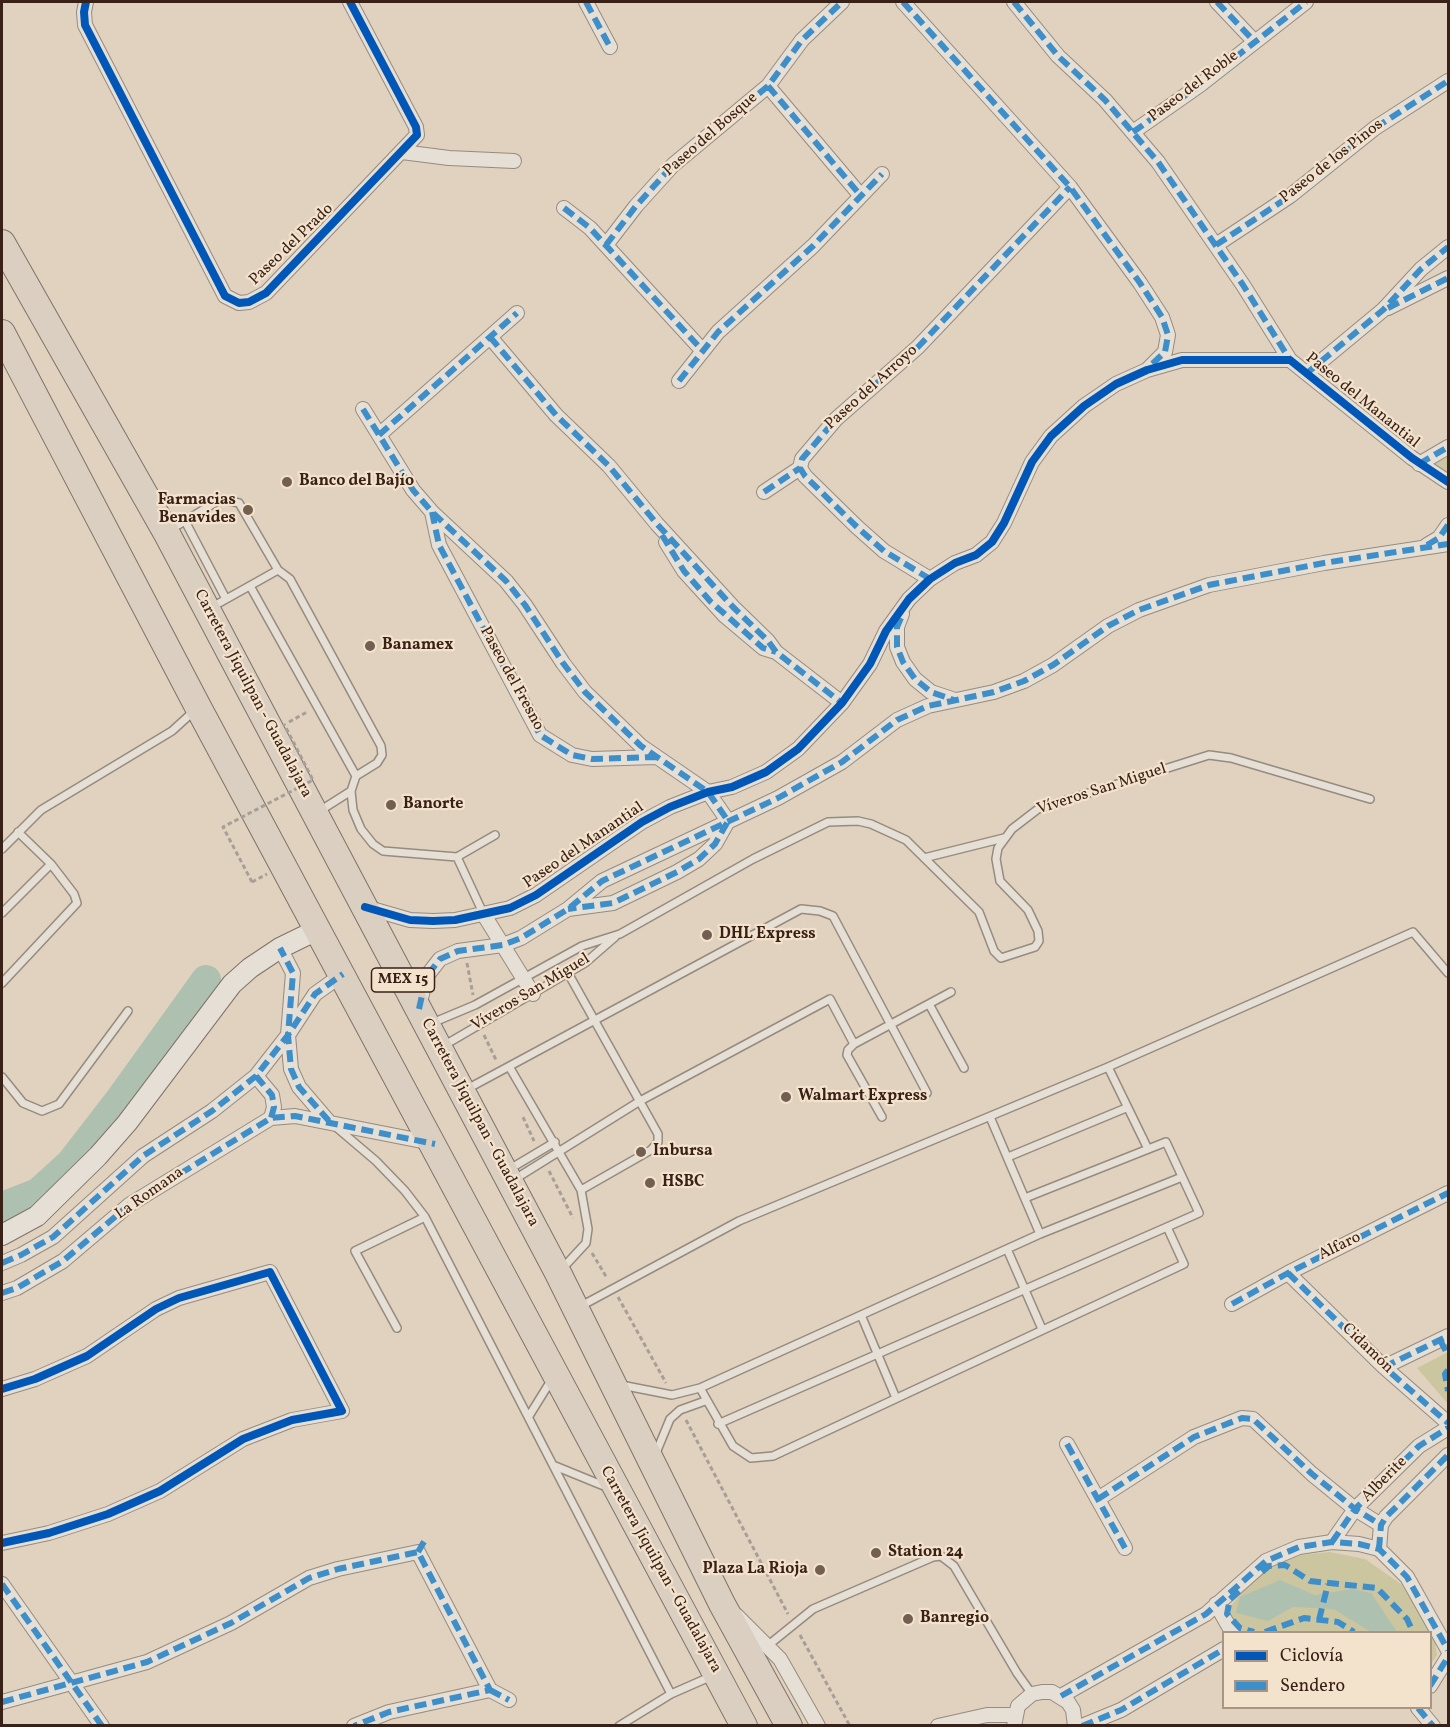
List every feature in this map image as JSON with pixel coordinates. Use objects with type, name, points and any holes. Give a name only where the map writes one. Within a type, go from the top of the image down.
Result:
[{"type":"highway","name":"Carretera Jiquilpan - Guadalajara","points":[[2,243],[175,527],[217,604],[315,814],[558,1273],[722,1604],[761,1653],[789,1725]]},
{"type":"highway","name":"Carretera Jiquilpan - Guadalajara","points":[[2,333],[198,707],[435,1144],[617,1491],[744,1725]]},
{"type":"street","name":"Paseo del Prado","points":[[86,2],[84,12],[86,25],[225,296],[239,303],[249,302],[266,293],[417,135],[417,127],[350,2]]},
{"type":"street","points":[[586,2],[610,47]]},
{"type":"street","name":"Paseo del Bosque","points":[[606,245],[629,214],[673,165],[768,86],[802,40],[842,2]]},
{"type":"street","points":[[903,2],[1070,187],[1140,283],[1162,317],[1168,334],[1165,352],[1147,370]]},
{"type":"street","points":[[1014,2],[1058,56],[1105,100],[1158,162],[1216,245],[1290,360]]},
{"type":"street","name":"Paseo del Roble","points":[[1217,2],[1254,41]]},
{"type":"street","name":"Paseo del Roble","points":[[1133,132],[1200,85],[1306,2]]},
{"type":"street","name":"Paseo de los Pinos","points":[[1216,245],[1290,196],[1375,128],[1449,81]]},
{"type":"street","points":[[768,86],[861,196]]},
{"type":"street","points":[[402,152],[449,158],[514,161]]},
{"type":"street","points":[[678,381],[702,350],[740,310],[813,246],[882,174]]},
{"type":"street","name":"Paseo del Arroyo","points":[[800,468],[802,459],[836,418],[918,347],[1070,187]]},
{"type":"street","points":[[564,208],[579,218],[606,245],[702,350]]},
{"type":"street","points":[[1307,373],[1383,310],[1421,268],[1449,247]]},
{"type":"street","points":[[1383,310],[1449,278]]},
{"type":"street","points":[[379,435],[517,313]]},
{"type":"street","points":[[490,337],[556,415],[609,466],[657,524],[684,571],[710,601],[763,648],[776,652],[842,703]]},
{"type":"street","name":"Paseo del Manantial","points":[[365,907],[410,920],[455,920],[510,908],[536,896],[642,822],[708,792],[732,787],[766,772],[798,749],[842,703],[870,664],[886,631],[909,599],[930,579],[955,563],[976,555],[992,542],[1004,523],[1032,462],[1052,436],[1084,406],[1116,384],[1147,370],[1182,360],[1290,360],[1419,464],[1443,479]]},
{"type":"street","name":"Paseo del Fresno","points":[[363,409],[413,490],[432,512],[506,581],[525,604],[585,692],[616,725],[656,757],[708,792],[728,821]]},
{"type":"street","points":[[1419,464],[1449,447]]},
{"type":"street","points":[[764,492],[800,468],[812,483],[884,551],[930,579]]},
{"type":"street","points":[[1443,479],[1449,495]]},
{"type":"street","name":"Paseo del Fresno","points":[[432,512],[440,545],[540,735],[557,747],[592,759],[656,757]]},
{"type":"street","points":[[1425,546],[1439,538],[1449,525]]},
{"type":"street","points":[[423,1017],[423,986],[432,967],[448,955],[464,950],[503,945],[544,926],[602,881],[728,821],[842,762],[897,720],[928,706],[994,692],[1024,681],[1053,665],[1108,626],[1175,595],[1209,585],[1324,563],[1449,544]]},
{"type":"street","points":[[909,599],[897,627],[897,647],[903,662],[915,679],[931,692],[957,700]]},
{"type":"street","points":[[568,909],[613,903],[677,872],[699,859],[716,844],[728,821]]},
{"type":"street","points":[[484,915],[533,994]]},
{"type":"street","points":[[2,1235],[37,1216],[98,1156],[127,1123],[232,984],[249,968],[280,948],[319,929]]},
{"type":"street","points":[[280,948],[293,973],[288,1035],[291,1069],[299,1087],[330,1123]]},
{"type":"street","name":"La Romana","points":[[2,1263],[21,1256],[53,1237],[143,1156],[212,1111],[256,1076],[288,1035],[315,994],[343,974]]},
{"type":"street","points":[[256,1076],[272,1095],[274,1107],[271,1118]]},
{"type":"street","name":"La Romana","points":[[2,1293],[17,1288],[63,1261],[129,1205],[271,1118],[295,1116],[435,1144]]},
{"type":"street","name":"Alfaro","points":[[1232,1304],[1288,1273],[1449,1193]]},
{"type":"street","points":[[2,1389],[35,1379],[87,1356],[156,1309],[179,1298],[270,1272],[342,1411],[292,1420],[243,1439],[160,1491],[108,1514],[49,1533],[2,1542]]},
{"type":"street","name":"Cidamón","points":[[1288,1273],[1384,1366],[1449,1423]]},
{"type":"street","points":[[1384,1366],[1449,1336]]},
{"type":"street","points":[[1098,1499],[1194,1437],[1242,1418],[1253,1419],[1355,1509],[1381,1525]]},
{"type":"street","name":"Alberite","points":[[1332,1542],[1355,1509],[1419,1446],[1449,1428]]},
{"type":"street","points":[[1067,1444],[1125,1548]]},
{"type":"street","name":"Alberite","points":[[1379,1549],[1381,1525],[1433,1467],[1449,1455]]},
{"type":"street","points":[[1060,1696],[1206,1614],[1266,1561],[1299,1547],[1332,1542],[1359,1544],[1379,1549],[1407,1576],[1449,1650]]},
{"type":"street","points":[[2,1702],[147,1662],[202,1638],[309,1578],[421,1546],[490,1690],[509,1700]]},
{"type":"street","points":[[2,1584],[102,1725]]},
{"type":"street","points":[[1216,1604],[1231,1631]]},
{"type":"street","points":[[1082,1725],[1120,1710],[1222,1650]]},
{"type":"street","points":[[761,1653],[780,1659],[818,1725]]},
{"type":"street","points":[[1432,1684],[1449,1657]]},
{"type":"street","points":[[354,1725],[389,1712],[490,1690]]},
{"type":"street","points":[[938,1725],[1014,1720],[1018,1706],[1032,1694],[1052,1692],[1060,1696],[1073,1710],[1075,1725]]},
{"type":"street","points":[[1420,1709],[1433,1725]]},
{"type":"lane","points":[[175,527],[221,499],[239,503],[278,570],[285,572],[290,579],[381,746],[382,755],[377,763],[356,776],[351,791],[353,810],[361,829],[373,844],[383,851],[457,857],[495,835]]},
{"type":"lane","points":[[217,604],[278,570]]},
{"type":"lane","points":[[250,586],[356,776]]},
{"type":"lane","points":[[2,849],[41,810],[172,731],[198,707]]},
{"type":"lane","name":"Víveros San Miguel","points":[[439,1048],[585,963],[620,934],[753,859],[828,822],[858,821],[883,828],[906,840],[979,912],[994,951],[1003,957],[1035,947],[1039,941],[1038,931],[1028,910],[1000,881],[996,859],[998,848],[1020,821],[1048,805],[1209,755],[1232,758],[1370,799]]},
{"type":"lane","points":[[315,814],[351,791]]},
{"type":"lane","points":[[2,983],[77,903],[74,894],[51,864],[18,832]]},
{"type":"lane","points":[[924,858],[1004,838]]},
{"type":"lane","points":[[457,857],[484,915]]},
{"type":"lane","points":[[2,913],[51,864]]},
{"type":"lane","points":[[462,1092],[801,909],[820,911],[833,916],[927,1093]]},
{"type":"lane","points":[[576,1309],[739,1221],[1108,1067],[1413,933],[1449,973]]},
{"type":"lane","name":"Víveros San Miguel","points":[[423,1017],[475,1005],[582,946],[620,934]]},
{"type":"lane","points":[[568,973],[658,1134],[657,1142],[651,1150],[580,1190]]},
{"type":"lane","points":[[882,1117],[847,1055],[848,1050],[854,1044],[951,992]]},
{"type":"lane","points":[[508,1177],[560,1152],[640,1101],[830,999],[854,1044]]},
{"type":"lane","points":[[929,1004],[964,1068]]},
{"type":"lane","points":[[2,1077],[23,1103],[42,1111],[59,1104],[128,1011]]},
{"type":"lane","points":[[1108,1067],[1148,1149]]},
{"type":"lane","points":[[510,1068],[555,1142],[580,1190],[588,1229],[586,1243],[558,1273]]},
{"type":"lane","points":[[1008,1157],[1126,1108]]},
{"type":"lane","points":[[990,1117],[1040,1234]]},
{"type":"lane","points":[[330,1123],[376,1161],[425,1217],[530,1416],[671,1694]]},
{"type":"lane","points":[[508,1177],[555,1142]]},
{"type":"lane","points":[[718,1424],[1199,1213],[1166,1142],[1025,1198]]},
{"type":"lane","points":[[615,1384],[672,1395],[700,1388],[1040,1234],[1182,1177]]},
{"type":"lane","points":[[397,1328],[355,1251],[425,1217]]},
{"type":"lane","points":[[700,1388],[718,1424],[733,1446],[751,1458],[773,1456],[1184,1264],[1167,1227]]},
{"type":"lane","points":[[1007,1249],[1042,1329]]},
{"type":"lane","points":[[861,1315],[896,1398]]},
{"type":"lane","points":[[530,1416],[555,1374]]},
{"type":"lane","points":[[652,1461],[670,1419],[680,1410],[705,1401]]},
{"type":"lane","points":[[555,1466],[617,1491]]},
{"type":"lane","points":[[761,1653],[793,1623],[813,1609],[933,1557],[948,1559],[1032,1694]]},
{"type":"lane","points":[[619,1725],[671,1694],[717,1674]]},
{"type":"path","points":[[252,882],[223,828],[313,780],[284,724]]},
{"type":"path","points":[[464,950],[475,1005]]},
{"type":"path","points":[[700,1445],[793,1623],[850,1725]]},
{"type":"shaded area","points":[[1448,451],[1448,474],[1441,473],[1430,462]]},
{"type":"shaded area","points":[[1448,1352],[1448,1404],[1417,1368]]},
{"type":"shaded area","points":[[1330,1552],[1365,1559],[1401,1584],[1434,1634],[1437,1655],[1432,1662],[1432,1631],[1241,1631],[1232,1621],[1230,1607],[1262,1567],[1281,1557]]},
{"type":"shaded area","points":[[1280,1580],[1315,1595],[1352,1589],[1371,1593],[1396,1631],[1369,1631],[1334,1609],[1293,1607],[1268,1621],[1236,1613],[1240,1597]]},
{"type":"waterway","points":[[2,1207],[38,1193],[71,1163],[119,1101],[206,980]]},
{"type":"marked path","points":[[586,2],[610,47]]},
{"type":"marked path","points":[[606,245],[636,206],[673,165],[768,86],[802,40],[842,2]]},
{"type":"marked path","points":[[903,2],[1070,187],[1140,283],[1162,317],[1168,335],[1165,352],[1150,366]]},
{"type":"marked path","points":[[1014,2],[1058,56],[1105,100],[1158,162],[1243,285],[1290,360]]},
{"type":"marked path","points":[[1217,2],[1254,41]]},
{"type":"marked path","points":[[1133,132],[1200,85],[1306,2]]},
{"type":"marked path","points":[[1216,245],[1290,196],[1375,128],[1448,81]]},
{"type":"marked path","points":[[768,86],[861,196]]},
{"type":"marked path","points":[[679,381],[718,332],[813,246],[882,174]]},
{"type":"marked path","points":[[930,579],[884,551],[857,527],[805,476],[800,468],[802,459],[836,419],[918,347],[1070,187]]},
{"type":"marked path","points":[[564,208],[590,228],[702,350]]},
{"type":"marked path","points":[[1307,373],[1383,310],[1421,269],[1448,247]]},
{"type":"marked path","points":[[1388,308],[1448,278]]},
{"type":"marked path","points":[[379,435],[517,313]]},
{"type":"marked path","points":[[490,337],[556,415],[609,466],[657,524],[776,652],[842,703]]},
{"type":"marked path","points":[[363,409],[413,490],[432,512],[506,581],[585,692],[641,746],[708,792],[728,821],[715,844],[699,859],[677,872],[613,903],[568,909]]},
{"type":"marked path","points":[[1419,464],[1448,447]]},
{"type":"marked path","points":[[764,492],[800,468]]},
{"type":"marked path","points":[[432,512],[439,545],[540,735],[572,755],[592,759],[656,757]]},
{"type":"marked path","points":[[1427,545],[1439,538],[1448,525]]},
{"type":"marked path","points":[[662,535],[684,571],[710,601],[763,648],[776,652]]},
{"type":"marked path","points":[[419,1009],[426,977],[440,959],[458,951],[503,945],[521,938],[568,909],[602,881],[778,798],[842,762],[897,720],[928,706],[994,692],[1024,681],[1053,665],[1108,626],[1139,610],[1209,585],[1324,563],[1448,544]]},
{"type":"marked path","points":[[901,618],[897,627],[897,647],[903,662],[915,679],[931,692],[954,700]]},
{"type":"marked path","points":[[2,1263],[53,1237],[143,1156],[212,1111],[256,1076],[288,1035],[293,973],[280,948]]},
{"type":"marked path","points":[[329,1121],[299,1087],[291,1069],[288,1035],[315,994],[343,974]]},
{"type":"marked path","points":[[256,1076],[272,1095],[274,1107],[271,1118]]},
{"type":"marked path","points":[[2,1293],[17,1288],[63,1261],[129,1205],[271,1118],[295,1116],[435,1144]]},
{"type":"marked path","points":[[1232,1304],[1288,1273],[1448,1193]]},
{"type":"marked path","points":[[1288,1273],[1384,1367],[1448,1423]]},
{"type":"marked path","points":[[1384,1367],[1448,1336]]},
{"type":"marked path","points":[[1440,1340],[1448,1355]]},
{"type":"marked path","points":[[1448,1370],[1445,1374],[1448,1391]]},
{"type":"marked path","points":[[1098,1499],[1194,1437],[1242,1418],[1253,1419],[1312,1474],[1355,1509],[1381,1525]]},
{"type":"marked path","points":[[1332,1542],[1355,1509],[1419,1446],[1448,1428]]},
{"type":"marked path","points":[[1067,1444],[1125,1548]]},
{"type":"marked path","points":[[1379,1549],[1381,1525],[1386,1517],[1448,1455]]},
{"type":"marked path","points":[[418,1552],[425,1540]]},
{"type":"marked path","points":[[1061,1696],[1206,1614],[1266,1561],[1299,1547],[1332,1542],[1359,1544],[1379,1549],[1407,1577],[1448,1650]]},
{"type":"marked path","points":[[2,1702],[147,1662],[231,1623],[309,1578],[338,1569],[418,1552],[490,1690],[389,1712],[354,1726]]},
{"type":"marked path","points":[[1262,1572],[1269,1566],[1285,1565],[1310,1581],[1377,1588],[1407,1619],[1413,1631]]},
{"type":"marked path","points":[[2,1584],[102,1726]]},
{"type":"marked path","points":[[1319,1620],[1328,1584]]},
{"type":"marked path","points":[[1239,1591],[1230,1599],[1227,1614],[1240,1628],[1250,1631]]},
{"type":"marked path","points":[[1268,1631],[1304,1618],[1338,1622],[1352,1631]]},
{"type":"marked path","points":[[1082,1726],[1121,1710],[1222,1650]]},
{"type":"marked path","points":[[1432,1683],[1448,1657]]},
{"type":"marked path","points":[[490,1690],[509,1700]]},
{"type":"marked path","points":[[1419,1709],[1433,1726]]},
{"type":"cycle path","points":[[86,2],[85,25],[225,296],[239,303],[249,302],[266,293],[417,135],[416,127],[350,2]]},
{"type":"cycle path","points":[[365,907],[410,920],[433,921],[455,920],[510,908],[536,895],[642,822],[670,807],[708,792],[732,787],[766,772],[798,749],[842,703],[870,664],[886,631],[909,599],[930,579],[955,563],[976,555],[992,542],[1004,523],[1032,462],[1051,436],[1084,406],[1116,384],[1147,370],[1182,360],[1290,360],[1412,458],[1448,482]]},
{"type":"cycle path","points":[[2,1389],[35,1379],[87,1356],[156,1309],[179,1298],[270,1272],[342,1411],[292,1420],[243,1439],[160,1491],[108,1514],[49,1533],[2,1543]]},
{"type":"place","name":"Banco del Bajío","points":[[287,482]]},
{"type":"place","name":"Farmacias Benavides","points":[[248,510]]},
{"type":"place","name":"Banamex","points":[[370,646]]},
{"type":"place","name":"Banorte","points":[[391,805]]},
{"type":"place","name":"DHL Express","points":[[707,935]]},
{"type":"place","name":"Walmart Express","points":[[786,1097]]},
{"type":"place","name":"Inbursa","points":[[641,1152]]},
{"type":"place","name":"HSBC","points":[[650,1183]]},
{"type":"place","name":"Station 24","points":[[876,1553]]},
{"type":"place","name":"Plaza La Rioja","points":[[820,1570]]},
{"type":"place","name":"Banregio","points":[[908,1619]]}]
